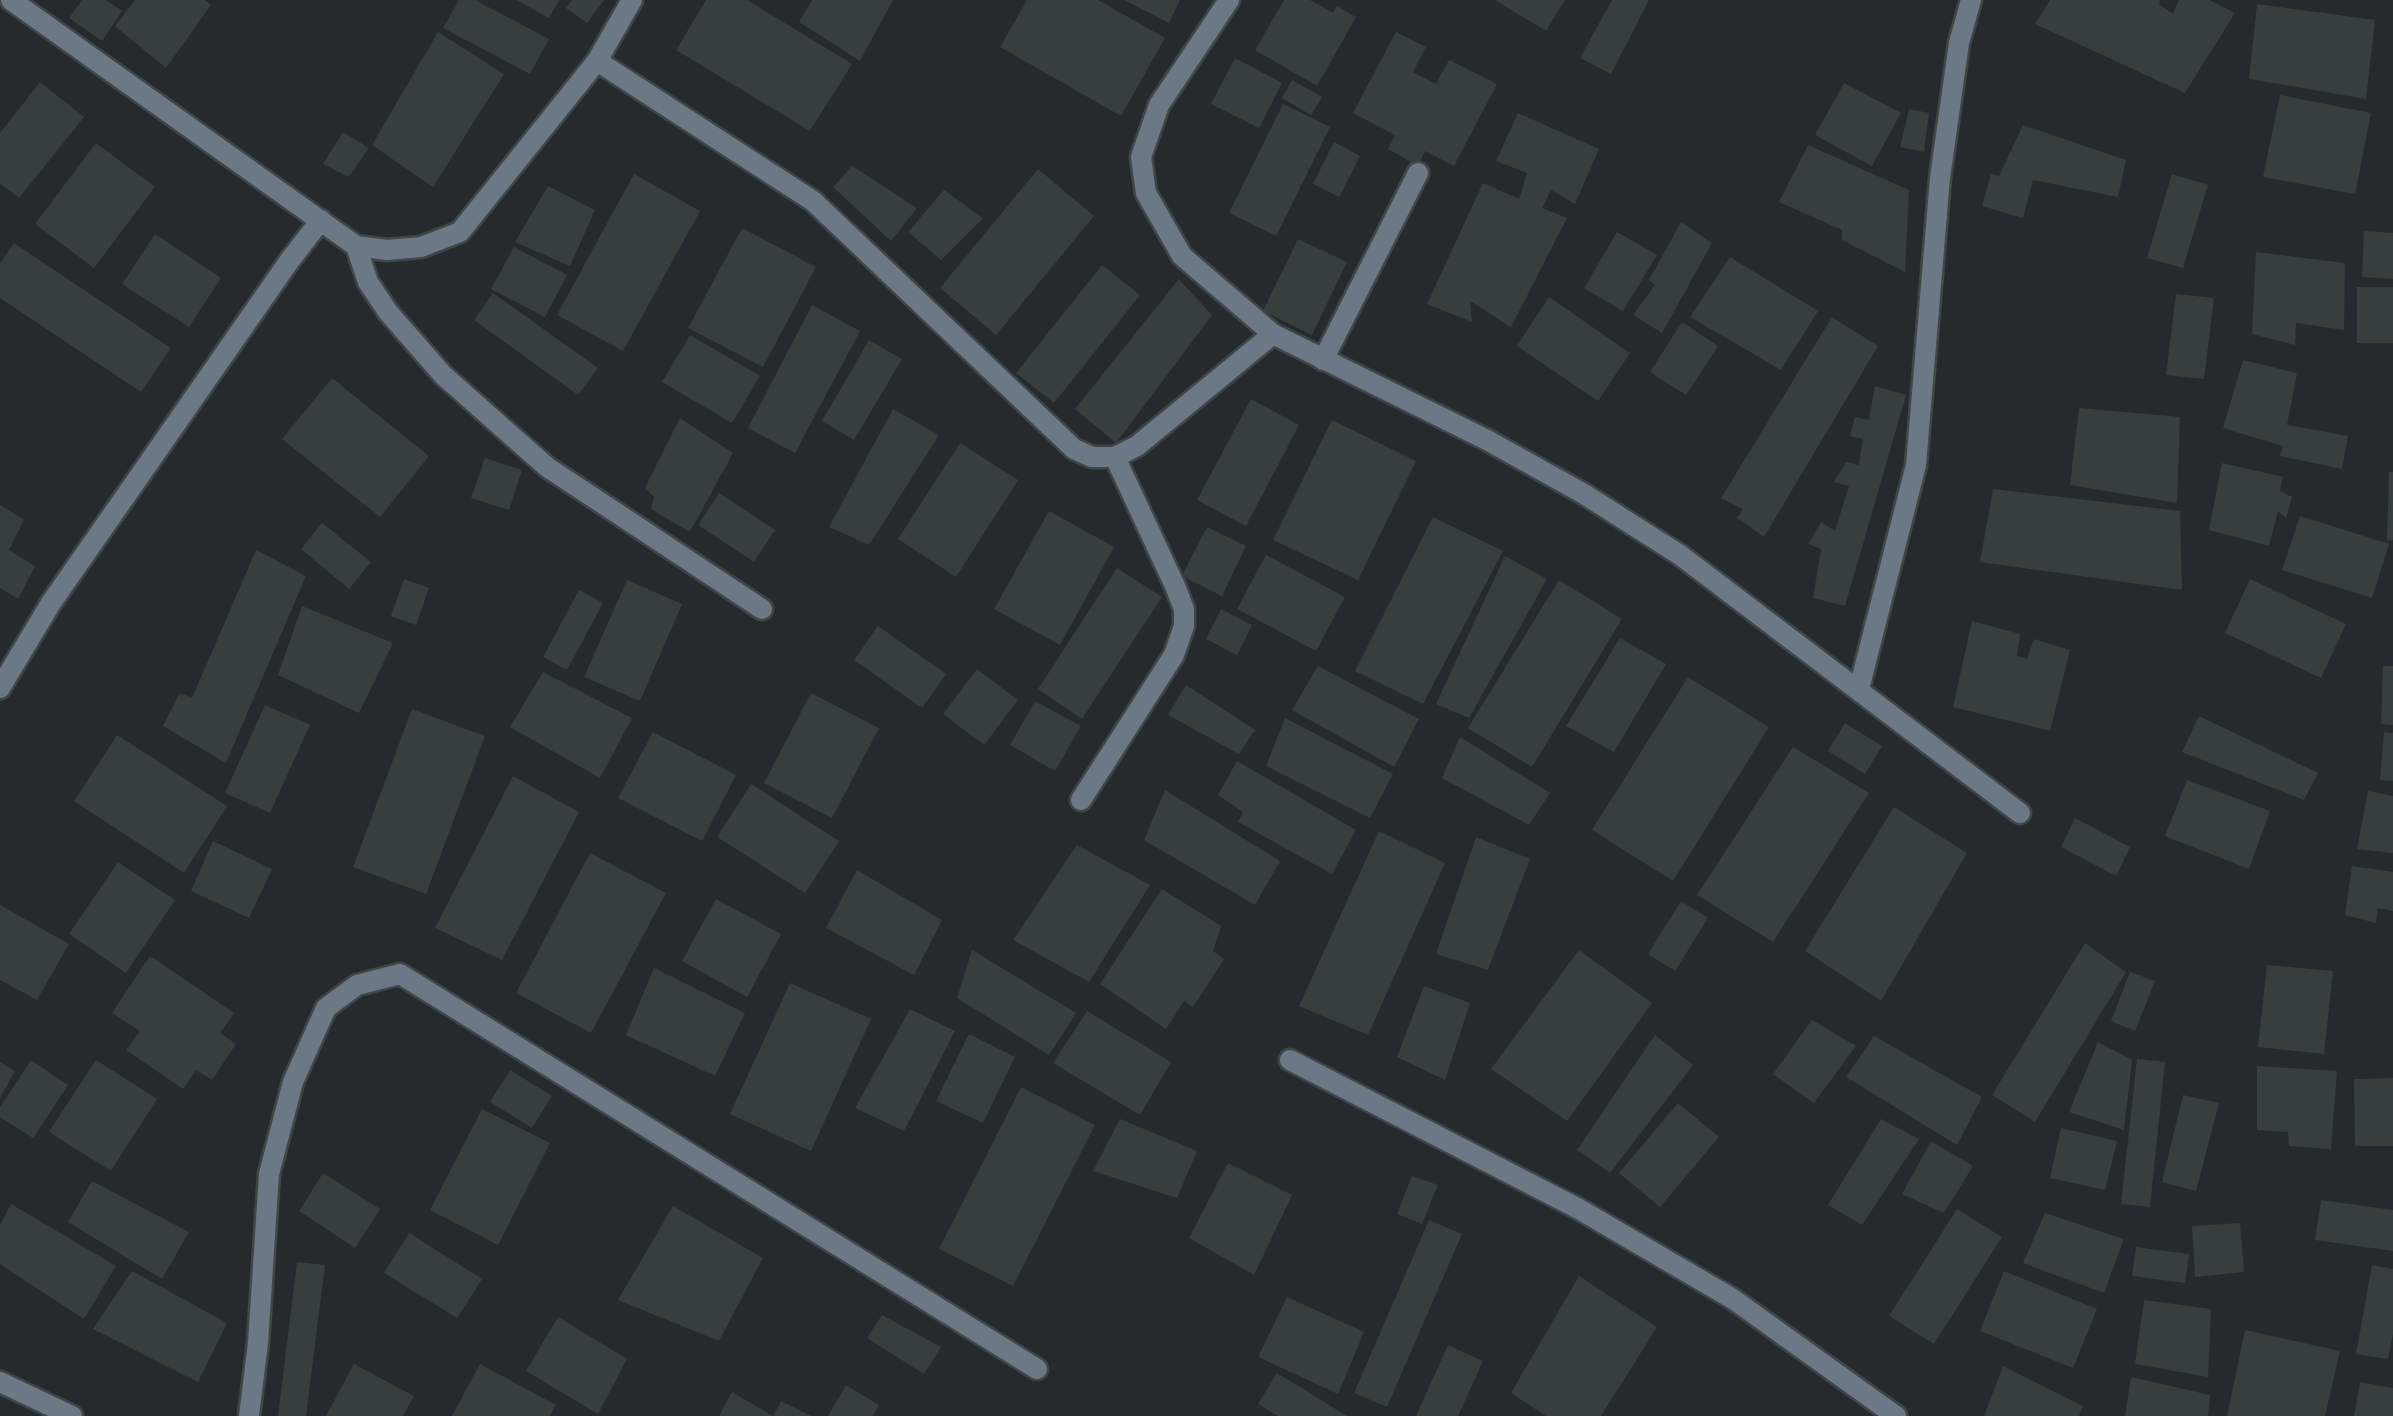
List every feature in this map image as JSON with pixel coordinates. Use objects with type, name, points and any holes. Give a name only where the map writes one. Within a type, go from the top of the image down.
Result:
[{"type":"street","points":[[11,0],[356,246],[387,250],[421,248],[460,232],[597,62],[632,0]]},
{"type":"street","points":[[1229,0],[1159,106],[1141,157],[1146,192],[1182,256],[1273,334],[1487,440],[1584,494],[1680,556],[2020,814]]},
{"type":"street","points":[[1859,689],[1916,465],[1940,178],[1959,43],[1971,0]]},
{"type":"street","points":[[597,62],[813,201],[1074,449],[1092,457],[1115,457],[1137,446],[1273,334]]},
{"type":"street","points":[[1323,360],[1418,173]]},
{"type":"street","points":[[0,688],[51,603],[321,220]]},
{"type":"street","points":[[356,246],[368,282],[388,312],[443,375],[547,467],[762,609]]},
{"type":"street","points":[[1081,800],[1174,655],[1184,626],[1184,609],[1175,586],[1115,457]]},
{"type":"street","points":[[248,1416],[258,1344],[269,1174],[292,1082],[326,1008],[357,984],[400,974],[1036,1369]]},
{"type":"street","points":[[1290,1060],[1579,1210],[1733,1299],[1896,1416]]},
{"type":"street","points":[[0,1382],[72,1416]]},
{"type":"building","points":[[82,0],[106,0],[122,11],[102,41],[69,18]]},
{"type":"building","points":[[135,0],[205,0],[211,5],[166,68],[115,26]]},
{"type":"building","points":[[459,0],[475,0],[549,39],[530,74],[443,28]]},
{"type":"building","points":[[516,0],[559,0],[549,18]]},
{"type":"building","points":[[572,0],[604,0],[587,23],[566,8]]},
{"type":"building","points":[[706,0],[747,0],[852,64],[810,131],[676,50]]},
{"type":"building","points":[[812,0],[893,0],[860,61],[799,22]]},
{"type":"building","points":[[1027,0],[1098,0],[1165,38],[1121,116],[1000,47]]},
{"type":"building","points":[[1124,0],[1180,0],[1169,23]]},
{"type":"building","points":[[1284,0],[1310,0],[1333,13],[1337,6],[1356,17],[1317,86],[1255,50]]},
{"type":"building","points":[[1495,0],[1565,0],[1546,31]]},
{"type":"building","points":[[1612,0],[1649,0],[1611,74],[1580,58]]},
{"type":"building","points":[[2050,0],[2160,0],[2159,4],[2173,14],[2179,0],[2209,0],[2235,13],[2185,93],[2035,24]]},
{"type":"building","points":[[2257,4],[2375,20],[2366,99],[2249,79]]},
{"type":"building","points":[[438,32],[504,74],[433,187],[372,145]]},
{"type":"building","points":[[1396,32],[1426,47],[1413,72],[1436,84],[1449,60],[1497,84],[1454,166],[1425,151],[1418,166],[1388,149],[1395,135],[1353,113]]},
{"type":"building","points":[[1235,58],[1282,83],[1259,128],[1211,104]]},
{"type":"building","points":[[1292,80],[1322,97],[1311,115],[1282,98]]},
{"type":"building","points":[[40,82],[84,117],[19,198],[0,183],[0,133]]},
{"type":"building","points":[[1844,83],[1901,113],[1872,166],[1815,135]]},
{"type":"building","points":[[2280,95],[2371,113],[2355,194],[2263,177]]},
{"type":"building","points":[[1283,104],[1330,127],[1276,236],[1229,213]]},
{"type":"building","points":[[1909,109],[1929,113],[1924,152],[1900,147]]},
{"type":"building","points":[[1518,113],[1599,149],[1575,204],[1551,190],[1542,208],[1567,218],[1511,327],[1470,301],[1472,322],[1427,304],[1483,183],[1519,199],[1527,173],[1496,161]]},
{"type":"building","points":[[2023,125],[2126,160],[2118,197],[2033,180],[2023,218],[1982,206],[1991,174],[1999,176]]},
{"type":"building","points":[[343,132],[369,148],[349,177],[323,164]]},
{"type":"building","points":[[1334,142],[1360,156],[1339,197],[1313,184]]},
{"type":"building","points":[[96,143],[155,187],[94,268],[35,224]]},
{"type":"building","points":[[1808,145],[1909,190],[1905,272],[1842,240],[1842,230],[1779,202]]},
{"type":"building","points":[[852,166],[917,208],[891,241],[833,187]]},
{"type":"building","points":[[1038,169],[1094,216],[996,335],[940,288]]},
{"type":"building","points":[[634,174],[700,211],[623,351],[557,315]]},
{"type":"building","points":[[2172,174],[2208,185],[2183,268],[2147,258]]},
{"type":"building","points":[[548,186],[595,210],[570,266],[515,242]]},
{"type":"building","points":[[944,190],[983,218],[941,260],[908,232]]},
{"type":"building","points":[[1681,222],[1712,243],[1662,333],[1633,315],[1655,285],[1649,280]]},
{"type":"building","points":[[742,228],[816,267],[763,367],[688,328]]},
{"type":"building","points":[[2364,231],[2393,233],[2393,279],[2362,277]]},
{"type":"building","points":[[1617,232],[1657,255],[1623,311],[1584,288]]},
{"type":"building","points":[[155,234],[221,278],[189,327],[122,284]]},
{"type":"building","points":[[1298,239],[1347,262],[1312,335],[1263,311]]},
{"type":"building","points":[[14,243],[171,348],[141,392],[0,298],[0,263]]},
{"type":"building","points":[[514,247],[567,275],[545,317],[491,289]]},
{"type":"building","points":[[2256,252],[2345,263],[2344,330],[2296,323],[2295,345],[2252,334]]},
{"type":"building","points":[[1730,257],[1818,311],[1781,370],[1690,317]]},
{"type":"building","points":[[1102,265],[1140,295],[1054,403],[1016,373]]},
{"type":"building","points":[[1179,279],[1212,315],[1116,443],[1075,409]]},
{"type":"building","points":[[2357,287],[2393,287],[2393,343],[2357,343]]},
{"type":"building","points":[[493,293],[598,368],[578,395],[474,320]]},
{"type":"building","points":[[2176,294],[2214,298],[2204,379],[2166,375]]},
{"type":"building","points":[[1549,297],[1630,353],[1598,401],[1517,346]]},
{"type":"building","points":[[812,305],[860,331],[795,453],[748,428]]},
{"type":"building","points":[[1832,317],[1878,346],[1764,537],[1737,518],[1743,509],[1721,498]]},
{"type":"building","points":[[1682,322],[1718,346],[1686,395],[1650,372]]},
{"type":"building","points":[[690,335],[760,376],[732,423],[662,382]]},
{"type":"building","points":[[869,340],[902,359],[854,440],[822,421]]},
{"type":"building","points":[[2243,360],[2297,373],[2287,425],[2348,436],[2342,469],[2280,456],[2283,446],[2223,428]]},
{"type":"building","points":[[332,378],[429,456],[380,517],[282,439]]},
{"type":"building","points":[[1875,386],[1906,395],[1845,606],[1813,598],[1821,549],[1808,544],[1821,522],[1835,531],[1849,486],[1834,482],[1846,462],[1859,465],[1863,439],[1850,436],[1855,417],[1869,420]]},
{"type":"building","points":[[1251,399],[1299,425],[1246,526],[1197,500]]},
{"type":"building","points":[[2079,408],[2180,417],[2177,503],[2070,485]]},
{"type":"building","points":[[893,409],[939,435],[869,545],[829,527]]},
{"type":"building","points":[[680,418],[733,453],[690,532],[651,509],[654,497],[645,488]]},
{"type":"building","points":[[1332,420],[1416,461],[1358,580],[1273,540]]},
{"type":"building","points":[[960,443],[1018,480],[956,577],[898,539]]},
{"type":"building","points":[[485,458],[522,470],[509,510],[471,498]]},
{"type":"building","points":[[2222,463],[2283,477],[2280,491],[2292,497],[2286,518],[2278,511],[2269,546],[2209,530]]},
{"type":"building","points":[[2389,472],[2393,472],[2393,540],[2387,540]]},
{"type":"building","points":[[1993,489],[2180,511],[2182,590],[1980,562]]},
{"type":"building","points":[[719,493],[775,530],[754,562],[698,525]]},
{"type":"building","points":[[0,505],[24,520],[9,550],[35,566],[18,599],[0,588]]},
{"type":"building","points":[[1049,511],[1114,547],[1060,645],[994,609]]},
{"type":"building","points":[[2300,516],[2389,544],[2372,598],[2282,570]]},
{"type":"building","points":[[1433,517],[1503,551],[1423,704],[1355,671]]},
{"type":"building","points":[[322,523],[371,562],[349,589],[301,549]]},
{"type":"building","points":[[1207,527],[1246,546],[1222,596],[1182,576]]},
{"type":"building","points":[[256,550],[306,576],[226,763],[163,726],[180,693],[192,698]]},
{"type":"building","points":[[1266,555],[1345,597],[1316,651],[1237,609]]},
{"type":"building","points":[[1505,556],[1547,579],[1469,718],[1436,704]]},
{"type":"building","points":[[1117,568],[1162,597],[1082,719],[1038,689]]},
{"type":"building","points":[[404,579],[429,588],[416,625],[391,616]]},
{"type":"building","points":[[2250,579],[2346,624],[2321,678],[2225,633]]},
{"type":"building","points":[[627,580],[682,604],[640,701],[584,677]]},
{"type":"building","points":[[1559,580],[1622,619],[1532,767],[1468,728]]},
{"type":"building","points":[[579,590],[603,603],[567,670],[543,657]]},
{"type":"building","points":[[302,606],[393,643],[359,713],[278,675]]},
{"type":"building","points":[[1221,609],[1252,625],[1237,655],[1206,639]]},
{"type":"building","points":[[1972,621],[2020,634],[2017,656],[2027,659],[2034,639],[2070,650],[2050,731],[1953,707]]},
{"type":"building","points":[[878,626],[946,674],[922,708],[854,660]]},
{"type":"building","points":[[1620,638],[1666,664],[1614,752],[1566,726]]},
{"type":"building","points":[[1318,666],[1419,719],[1394,767],[1292,710]]},
{"type":"building","points":[[2383,666],[2393,666],[2393,725],[2381,724]]},
{"type":"building","points":[[977,669],[1018,700],[984,745],[943,714]]},
{"type":"building","points":[[543,672],[632,718],[600,778],[510,727]]},
{"type":"building","points":[[1688,677],[1769,727],[1673,881],[1592,830]]},
{"type":"building","points":[[1186,685],[1255,730],[1239,754],[1168,715]]},
{"type":"building","points":[[811,693],[879,728],[832,818],[764,783]]},
{"type":"building","points":[[1035,701],[1081,726],[1055,771],[1010,745]]},
{"type":"building","points":[[265,705],[310,725],[270,813],[225,793]]},
{"type":"building","points":[[412,709],[485,736],[426,894],[353,867]]},
{"type":"building","points":[[2199,716],[2318,773],[2304,800],[2182,752]]},
{"type":"building","points":[[1285,718],[1393,774],[1370,818],[1266,766]]},
{"type":"building","points":[[1845,723],[1882,746],[1865,774],[1828,751]]},
{"type":"building","points":[[653,732],[736,775],[702,841],[618,798]]},
{"type":"building","points":[[2384,732],[2393,733],[2393,781],[2380,780]]},
{"type":"building","points":[[117,735],[227,806],[184,873],[74,801]]},
{"type":"building","points":[[1460,737],[1550,793],[1529,825],[1442,778]]},
{"type":"building","points":[[1793,747],[1869,793],[1773,942],[1697,895]]},
{"type":"building","points":[[1237,761],[1356,830],[1332,874],[1238,822],[1243,812],[1218,795]]},
{"type":"building","points":[[513,776],[579,812],[502,960],[435,928]]},
{"type":"building","points":[[2187,780],[2270,811],[2249,869],[2165,836]]},
{"type":"building","points":[[751,784],[839,841],[805,893],[717,837]]},
{"type":"building","points":[[1165,790],[1280,861],[1255,905],[1144,840]]},
{"type":"building","points":[[2368,791],[2393,796],[2393,853],[2357,849]]},
{"type":"building","points":[[1894,807],[1967,853],[1881,1001],[1805,951]]},
{"type":"building","points":[[2075,818],[2130,847],[2116,876],[2061,847]]},
{"type":"building","points":[[1379,831],[1445,863],[1368,1035],[1299,1006]]},
{"type":"building","points":[[1476,837],[1530,859],[1488,970],[1436,954]]},
{"type":"building","points":[[213,841],[272,869],[249,918],[191,891]]},
{"type":"building","points":[[1077,845],[1150,885],[1089,982],[1013,940]]},
{"type":"building","points":[[590,853],[666,893],[591,1033],[516,993]]},
{"type":"building","points":[[118,862],[175,900],[126,973],[69,934]]},
{"type":"building","points":[[2352,866],[2393,872],[2393,911],[2378,908],[2376,923],[2345,915]]},
{"type":"building","points":[[857,870],[942,920],[914,975],[826,928]]},
{"type":"building","points":[[1162,889],[1221,926],[1213,951],[1224,959],[1193,1007],[1184,1001],[1166,1029],[1100,984]]},
{"type":"building","points":[[716,899],[781,934],[747,997],[682,961]]},
{"type":"building","points":[[1681,901],[1708,918],[1675,971],[1648,954]]},
{"type":"building","points":[[0,905],[69,944],[37,1000],[0,980]]},
{"type":"building","points":[[2085,943],[2126,972],[2035,1122],[1992,1095]]},
{"type":"building","points":[[972,950],[1076,1013],[1049,1055],[957,998]]},
{"type":"building","points":[[1579,950],[1652,1003],[1567,1121],[1491,1069]]},
{"type":"building","points":[[150,956],[234,1013],[220,1033],[236,1044],[212,1080],[196,1070],[183,1089],[126,1050],[140,1031],[112,1013]]},
{"type":"building","points":[[2267,965],[2333,971],[2324,1054],[2258,1047]]},
{"type":"building","points":[[654,968],[745,1013],[715,1076],[626,1035]]},
{"type":"building","points":[[2130,972],[2155,981],[2135,1031],[2111,1021]]},
{"type":"building","points":[[790,983],[871,1019],[811,1151],[730,1114]]},
{"type":"building","points":[[1424,986],[1470,1003],[1445,1080],[1397,1057]]},
{"type":"building","points":[[910,1009],[955,1031],[904,1131],[855,1108]]},
{"type":"building","points":[[1087,1011],[1171,1062],[1140,1115],[1053,1063]]},
{"type":"building","points":[[1812,1020],[1856,1046],[1814,1103],[1773,1074]]},
{"type":"building","points":[[969,1034],[1015,1057],[983,1123],[936,1101]]},
{"type":"building","points":[[1655,1035],[1693,1065],[1610,1173],[1577,1150]]},
{"type":"building","points":[[1874,1036],[1982,1097],[1957,1145],[1846,1077]]},
{"type":"building","points":[[2098,1042],[2132,1060],[2124,1130],[2069,1112]]},
{"type":"building","points":[[2137,1059],[2165,1062],[2150,1207],[2121,1204]]},
{"type":"building","points":[[31,1060],[68,1085],[33,1138],[0,1117],[0,1107]]},
{"type":"building","points":[[96,1060],[157,1099],[111,1171],[49,1132]]},
{"type":"building","points":[[0,1062],[15,1071],[0,1098]]},
{"type":"building","points":[[2257,1066],[2337,1071],[2331,1149],[2289,1146],[2288,1132],[2257,1130]]},
{"type":"building","points":[[510,1070],[552,1096],[532,1128],[490,1102]]},
{"type":"building","points":[[2393,1078],[2393,1146],[2355,1146],[2354,1079]]},
{"type":"building","points":[[1021,1087],[1095,1125],[1013,1286],[939,1249]]},
{"type":"building","points":[[2183,1095],[2219,1103],[2196,1191],[2162,1182]]},
{"type":"building","points":[[1678,1103],[1719,1137],[1660,1207],[1619,1173]]},
{"type":"building","points":[[482,1109],[550,1143],[498,1245],[430,1210]]},
{"type":"building","points":[[1120,1119],[1197,1151],[1177,1198],[1093,1171]]},
{"type":"building","points":[[1881,1119],[1919,1139],[1862,1225],[1828,1205]]},
{"type":"building","points":[[2061,1128],[2117,1141],[2105,1190],[2050,1178]]},
{"type":"building","points":[[1931,1141],[1973,1166],[1944,1213],[1902,1194]]},
{"type":"building","points":[[1228,1163],[1292,1195],[1254,1275],[1189,1238]]},
{"type":"building","points":[[323,1173],[380,1209],[355,1248],[299,1211]]},
{"type":"building","points":[[1412,1176],[1438,1185],[1422,1224],[1397,1214]]},
{"type":"building","points":[[92,1181],[189,1232],[162,1279],[68,1222]]},
{"type":"building","points":[[2321,1200],[2393,1210],[2393,1251],[2315,1240]]},
{"type":"building","points":[[11,1204],[116,1266],[84,1319],[0,1264],[0,1225]]},
{"type":"building","points":[[673,1206],[763,1258],[719,1341],[618,1300]]},
{"type":"building","points":[[1957,1209],[2002,1237],[1934,1344],[1889,1316]]},
{"type":"building","points":[[2045,1213],[2124,1239],[2104,1293],[2023,1263]]},
{"type":"building","points":[[1429,1220],[1462,1234],[1387,1407],[1354,1393]]},
{"type":"building","points":[[2240,1223],[2244,1272],[2195,1277],[2192,1226]]},
{"type":"building","points":[[409,1233],[482,1279],[457,1318],[384,1273]]},
{"type":"building","points":[[2136,1247],[2189,1254],[2185,1283],[2132,1276]]},
{"type":"building","points":[[297,1262],[325,1265],[306,1416],[278,1416]]},
{"type":"building","points":[[2372,1265],[2393,1269],[2393,1334],[2388,1359],[2356,1354]]},
{"type":"building","points":[[132,1271],[227,1323],[198,1382],[93,1329]]},
{"type":"building","points":[[2004,1271],[2097,1309],[2073,1368],[1980,1331]]},
{"type":"building","points":[[1579,1276],[1657,1327],[1601,1416],[1546,1416],[1511,1393]]},
{"type":"building","points":[[1287,1297],[1364,1332],[1338,1394],[1258,1357]]},
{"type":"building","points":[[2144,1300],[2211,1309],[2208,1377],[2135,1364]]},
{"type":"building","points":[[882,1315],[941,1347],[924,1374],[867,1338]]},
{"type":"building","points":[[558,1317],[627,1359],[598,1414],[526,1371]]},
{"type":"building","points":[[2245,1330],[2340,1351],[2325,1416],[2227,1416]]},
{"type":"building","points":[[1448,1345],[1483,1361],[1458,1416],[1416,1416]]},
{"type":"building","points":[[354,1364],[414,1396],[403,1416],[326,1416]]},
{"type":"building","points":[[480,1364],[556,1405],[550,1416],[452,1416]]},
{"type":"building","points":[[2003,1366],[2083,1406],[2079,1416],[1984,1416]]},
{"type":"building","points":[[1277,1373],[1347,1416],[1278,1416],[1258,1404]]},
{"type":"building","points":[[2131,1377],[2210,1395],[2208,1416],[2125,1416]]},
{"type":"building","points":[[2360,1382],[2393,1388],[2393,1416],[2354,1416]]},
{"type":"building","points":[[846,1385],[879,1405],[873,1416],[828,1416]]},
{"type":"building","points":[[732,1392],[773,1416],[719,1416]]},
{"type":"building","points":[[781,1401],[811,1416],[773,1416]]}]
